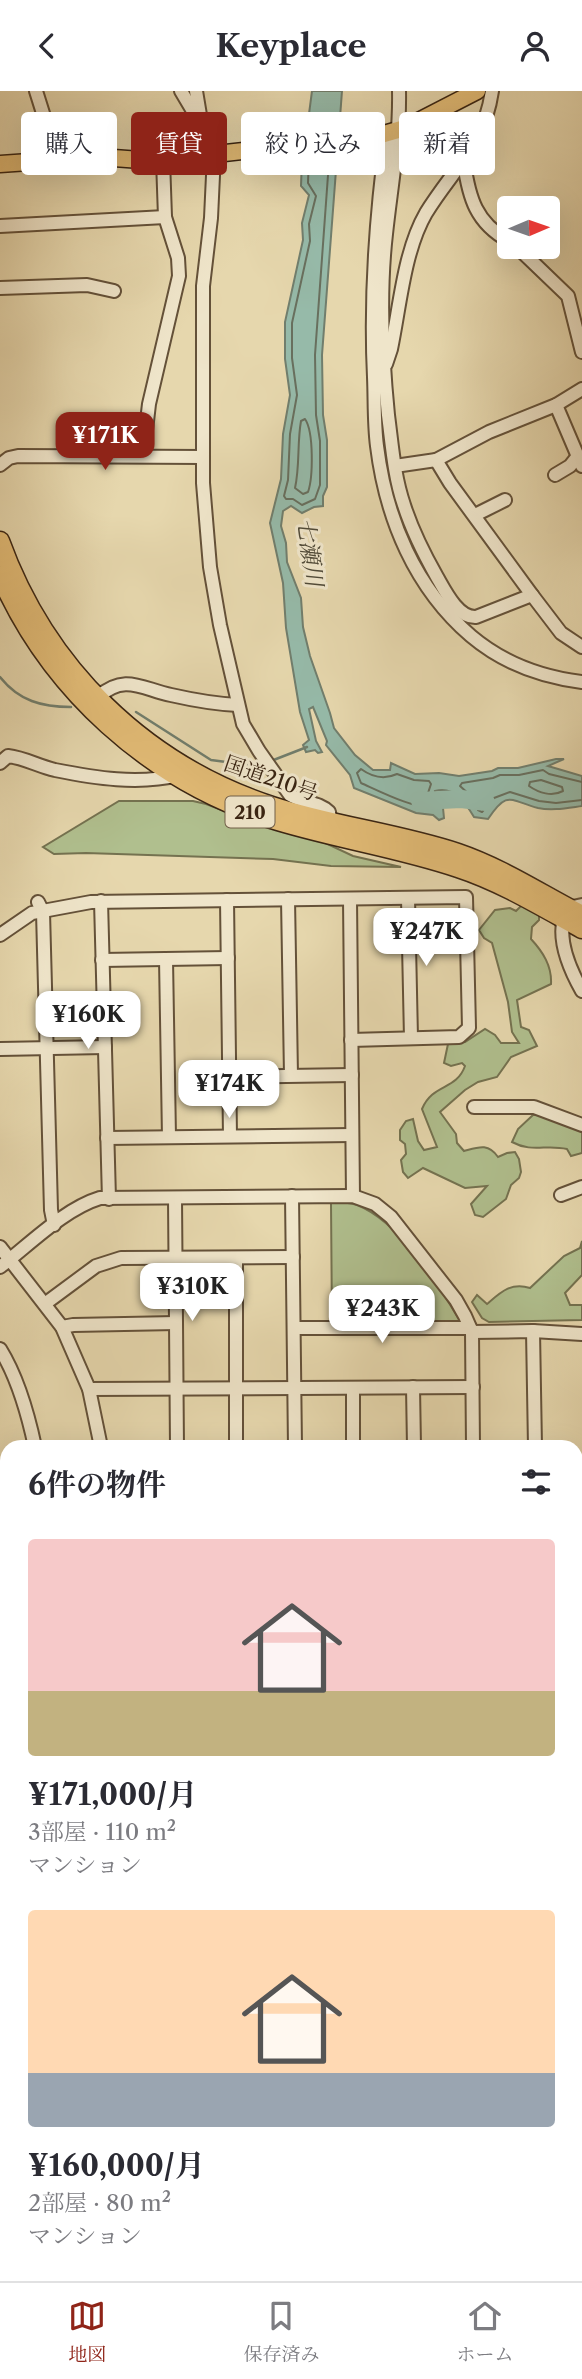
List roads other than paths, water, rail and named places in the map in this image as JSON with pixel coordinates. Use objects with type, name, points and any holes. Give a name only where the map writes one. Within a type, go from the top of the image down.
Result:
[{"type":"highway","name":"国道210号","points":[[0,541],[24,599],[43,630],[82,681],[121,721],[184,774],[273,806],[459,854],[491,867],[574,911],[582,929]]},
{"type":"highway","name":"国道210号","points":[[0,575],[31,634],[73,691],[117,733],[236,806],[269,818],[465,870],[574,911]]},
{"type":"main road","points":[[227,153],[363,138],[393,132],[477,91]]},
{"type":"main road","points":[[0,164],[21,162]]},
{"type":"street","points":[[36,91],[43,112]]},
{"type":"street","points":[[181,91],[194,112]]},
{"type":"street","points":[[196,91],[198,112]]},
{"type":"street","points":[[399,91],[375,250],[372,298],[377,446],[392,515],[418,574],[438,603],[459,625],[486,647],[517,665],[554,677],[582,682]]},
{"type":"street","points":[[487,112],[492,91]]},
{"type":"street","points":[[393,132],[382,282],[383,370],[395,465],[403,503],[425,556],[443,589],[464,614],[476,617],[532,595]]},
{"type":"street","points":[[143,456],[148,411],[178,276],[178,258],[164,217],[163,175]]},
{"type":"street","points":[[209,175],[211,218],[203,286],[203,457],[205,522],[220,625],[245,730],[287,791],[300,801],[324,807],[329,812],[330,821]]},
{"type":"street","points":[[383,370],[391,349],[411,250],[426,213],[455,175]]},
{"type":"street","points":[[466,175],[477,213],[497,232]]},
{"type":"street","points":[[0,226],[164,217]]},
{"type":"street","points":[[529,259],[568,296],[582,352]]},
{"type":"street","points":[[0,288],[87,285],[114,291]]},
{"type":"street","points":[[395,465],[436,460],[498,428],[556,405],[582,389]]},
{"type":"street","points":[[555,475],[580,461],[556,405]]},
{"type":"street","points":[[0,465],[18,456],[203,457]]},
{"type":"street","points":[[436,460],[450,483],[561,633],[582,647]]},
{"type":"street","points":[[479,513],[505,500]]},
{"type":"street","points":[[98,697],[116,686],[136,684],[172,696],[238,705]]},
{"type":"street","points":[[3,758],[26,759],[54,770],[125,780],[151,781],[184,774]]},
{"type":"street","points":[[0,935],[40,907],[101,901],[466,897],[468,1028],[459,1037],[351,1040]]},
{"type":"street","points":[[408,898],[411,1038]]},
{"type":"street","points":[[288,899],[291,1075]]},
{"type":"street","points":[[350,899],[353,1196]]},
{"type":"street","points":[[227,900],[230,1136]]},
{"type":"street","points":[[101,901],[109,1199]]},
{"type":"street","points":[[40,907],[48,1048],[51,1209],[54,1225]]},
{"type":"street","points":[[574,911],[562,933],[571,968],[582,991]]},
{"type":"street","points":[[0,925],[15,914]]},
{"type":"street","points":[[102,960],[228,958]]},
{"type":"street","points":[[166,959],[169,1137]]},
{"type":"street","points":[[0,1049],[105,1047]]},
{"type":"street","points":[[229,1077],[352,1075]]},
{"type":"street","points":[[474,1107],[534,1107],[582,1125]]},
{"type":"street","points":[[107,1138],[352,1135]]},
{"type":"street","points":[[561,1195],[582,1188]]},
{"type":"street","points":[[292,1196],[295,1440]]},
{"type":"street","points":[[5,1264],[89,1201],[353,1196],[375,1204],[391,1217],[456,1300],[471,1330],[473,1440]]},
{"type":"street","points":[[175,1198],[177,1440]]},
{"type":"street","points":[[0,1247],[5,1264],[46,1303],[62,1327],[89,1389],[100,1440]]},
{"type":"street","points":[[46,1303],[96,1266],[121,1258],[293,1257]]},
{"type":"street","points":[[236,1259],[236,1440]]},
{"type":"street","points":[[62,1327],[176,1323]]},
{"type":"street","points":[[294,1328],[582,1334]]},
{"type":"street","points":[[533,1331],[535,1440]]},
{"type":"street","points":[[0,1349],[19,1391],[33,1440]]},
{"type":"street","points":[[413,1387],[414,1440]]},
{"type":"street","points":[[89,1389],[473,1387]]},
{"type":"street","points":[[353,1388],[353,1440]]},
{"type":"water","points":[[312,91],[342,91],[340,112],[309,112]]},
{"type":"water","points":[[301,175],[336,175],[322,355],[327,487],[323,506],[302,513],[291,506],[283,511],[281,526],[286,543],[287,562],[301,598],[303,627],[310,656],[334,728],[355,755],[373,770],[390,770],[391,763],[415,774],[459,776],[564,759],[548,766],[582,776],[582,806],[543,809],[515,800],[505,800],[488,819],[474,817],[459,797],[442,790],[435,791],[436,796],[442,798],[444,818],[439,820],[433,815],[416,813],[354,788],[350,775],[326,745],[327,741],[313,707],[309,709],[316,741],[322,752],[306,752],[303,745],[309,740],[300,712],[286,628],[283,583],[270,523],[281,479],[283,434],[290,395],[285,359],[285,322],[303,240],[302,223],[309,195],[301,186]]},
{"type":"waterway","points":[[0,677],[15,692],[32,701],[50,706],[71,707]]},
{"type":"waterway","points":[[136,712],[211,760],[262,764]]},
{"type":"waterway","points":[[271,761],[307,747]]},
{"type":"waterway","name":"七瀬川","points":[[420,801],[461,799],[486,802]]}]
